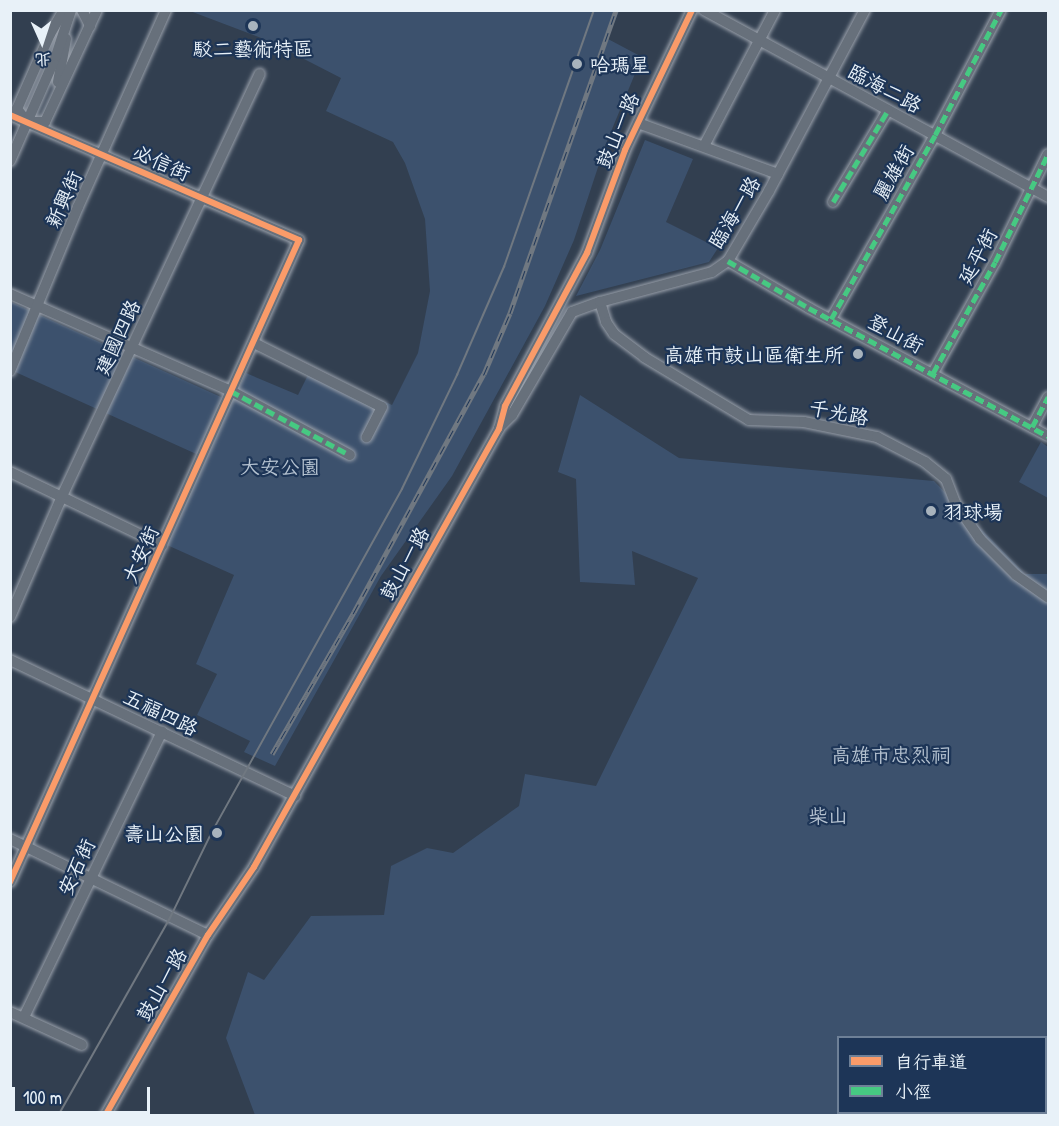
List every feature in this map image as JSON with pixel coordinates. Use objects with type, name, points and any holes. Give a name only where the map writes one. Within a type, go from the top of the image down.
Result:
[{"type":"street","points":[[82,10],[90,26]]},
{"type":"street","points":[[27,122],[45,122],[97,10]]},
{"type":"street","name":"新興街","points":[[10,371],[166,10]]},
{"type":"street","name":"鼓山一路","points":[[106,1115],[208,935],[254,867],[295,796],[499,429],[505,406],[587,253],[638,123],[692,10]]},
{"type":"street","name":"臨海二路","points":[[704,10],[1048,197]]},
{"type":"street","points":[[704,146],[775,10]]},
{"type":"street","name":"臨海一路","points":[[499,429],[512,415],[572,312],[600,302],[712,272],[728,261],[778,174],[865,10]]},
{"type":"street","name":"麗雄街","points":[[831,319],[935,135],[1001,10]]},
{"type":"street","points":[[50,111],[64,58],[67,14]]},
{"type":"street","points":[[10,161],[56,56],[67,14]]},
{"type":"street","name":"建國四路","points":[[10,617],[62,496],[134,347],[260,74]]},
{"type":"street","points":[[833,202],[888,110]]},
{"type":"street","name":"必信街","points":[[10,115],[299,240]]},
{"type":"street","points":[[638,123],[778,174]]},
{"type":"street","name":"延平街","points":[[933,373],[995,262],[1048,154]]},
{"type":"street","name":"大安街","points":[[10,882],[299,240]]},
{"type":"street","name":"登山街","points":[[728,261],[1048,436]]},
{"type":"street","points":[[10,294],[134,347],[231,392],[350,455]]},
{"type":"street","name":"千光路","points":[[600,302],[606,322],[615,334],[644,357],[749,420],[804,422],[876,437],[925,462],[946,479],[955,503],[980,539],[1016,575],[1048,597]]},
{"type":"street","points":[[254,343],[382,407],[367,437]]},
{"type":"street","points":[[1032,427],[1048,397]]},
{"type":"street","points":[[10,472],[162,545]]},
{"type":"street","name":"五福四路","points":[[10,660],[295,796]]},
{"type":"street","name":"安石街","points":[[24,1017],[162,732]]},
{"type":"street","points":[[10,839],[208,935]]},
{"type":"street","points":[[10,1011],[82,1045]]},
{"type":"green space","name":"大安公園","points":[[190,11],[619,11],[608,39],[642,57],[605,146],[574,240],[545,306],[452,476],[381,576],[275,766],[244,752],[250,741],[197,715],[217,674],[196,664],[234,575],[167,545],[205,458],[11,370],[11,302],[232,402],[246,373],[298,395],[311,369],[392,405],[418,353],[430,291],[425,219],[405,163],[393,142],[326,111],[341,78],[269,41]]},
{"type":"green space","points":[[645,140],[693,159],[666,222],[718,248],[709,262],[576,296],[600,250]]},
{"type":"green space","name":"柴山","points":[[580,395],[679,458],[934,481],[1025,574],[1048,574],[1048,1115],[255,1115],[226,1038],[248,972],[264,980],[311,916],[384,915],[391,866],[427,848],[453,853],[519,806],[525,774],[596,786],[698,578],[632,551],[635,585],[580,582],[576,479],[558,472]]},
{"type":"green space","points":[[1041,442],[1048,447],[1048,498],[1019,482]]},
{"type":"tram line","points":[[58,1116],[170,918],[212,832],[402,489],[457,375],[504,267],[594,10]]},
{"type":"railway","points":[[272,754],[354,612],[484,374],[510,313],[616,10]]},
{"type":"marked path","points":[[831,319],[935,135],[1001,10]]},
{"type":"marked path","points":[[833,202],[888,110]]},
{"type":"marked path","points":[[933,373],[995,262],[1048,154]]},
{"type":"marked path","points":[[728,261],[809,308],[1048,436]]},
{"type":"marked path","points":[[231,391],[350,455]]},
{"type":"marked path","points":[[1032,427],[1048,397]]},
{"type":"cycle path","points":[[105,1116],[208,935],[254,867],[499,429],[505,406],[587,253],[625,150],[692,10]]},
{"type":"cycle path","points":[[10,115],[299,240],[10,882]]},
{"type":"place","name":"駁二藝術特區","points":[[253,26]]},
{"type":"place","name":"哈瑪星","points":[[577,64]]},
{"type":"place","name":"高雄市鼓山區衛生所","points":[[858,354]]},
{"type":"place","name":"羽球場","points":[[931,511]]},
{"type":"place","name":"壽山公園","points":[[217,833]]},
{"type":"park label","name":"高雄市忠烈祠","points":[[891,754]]}]
